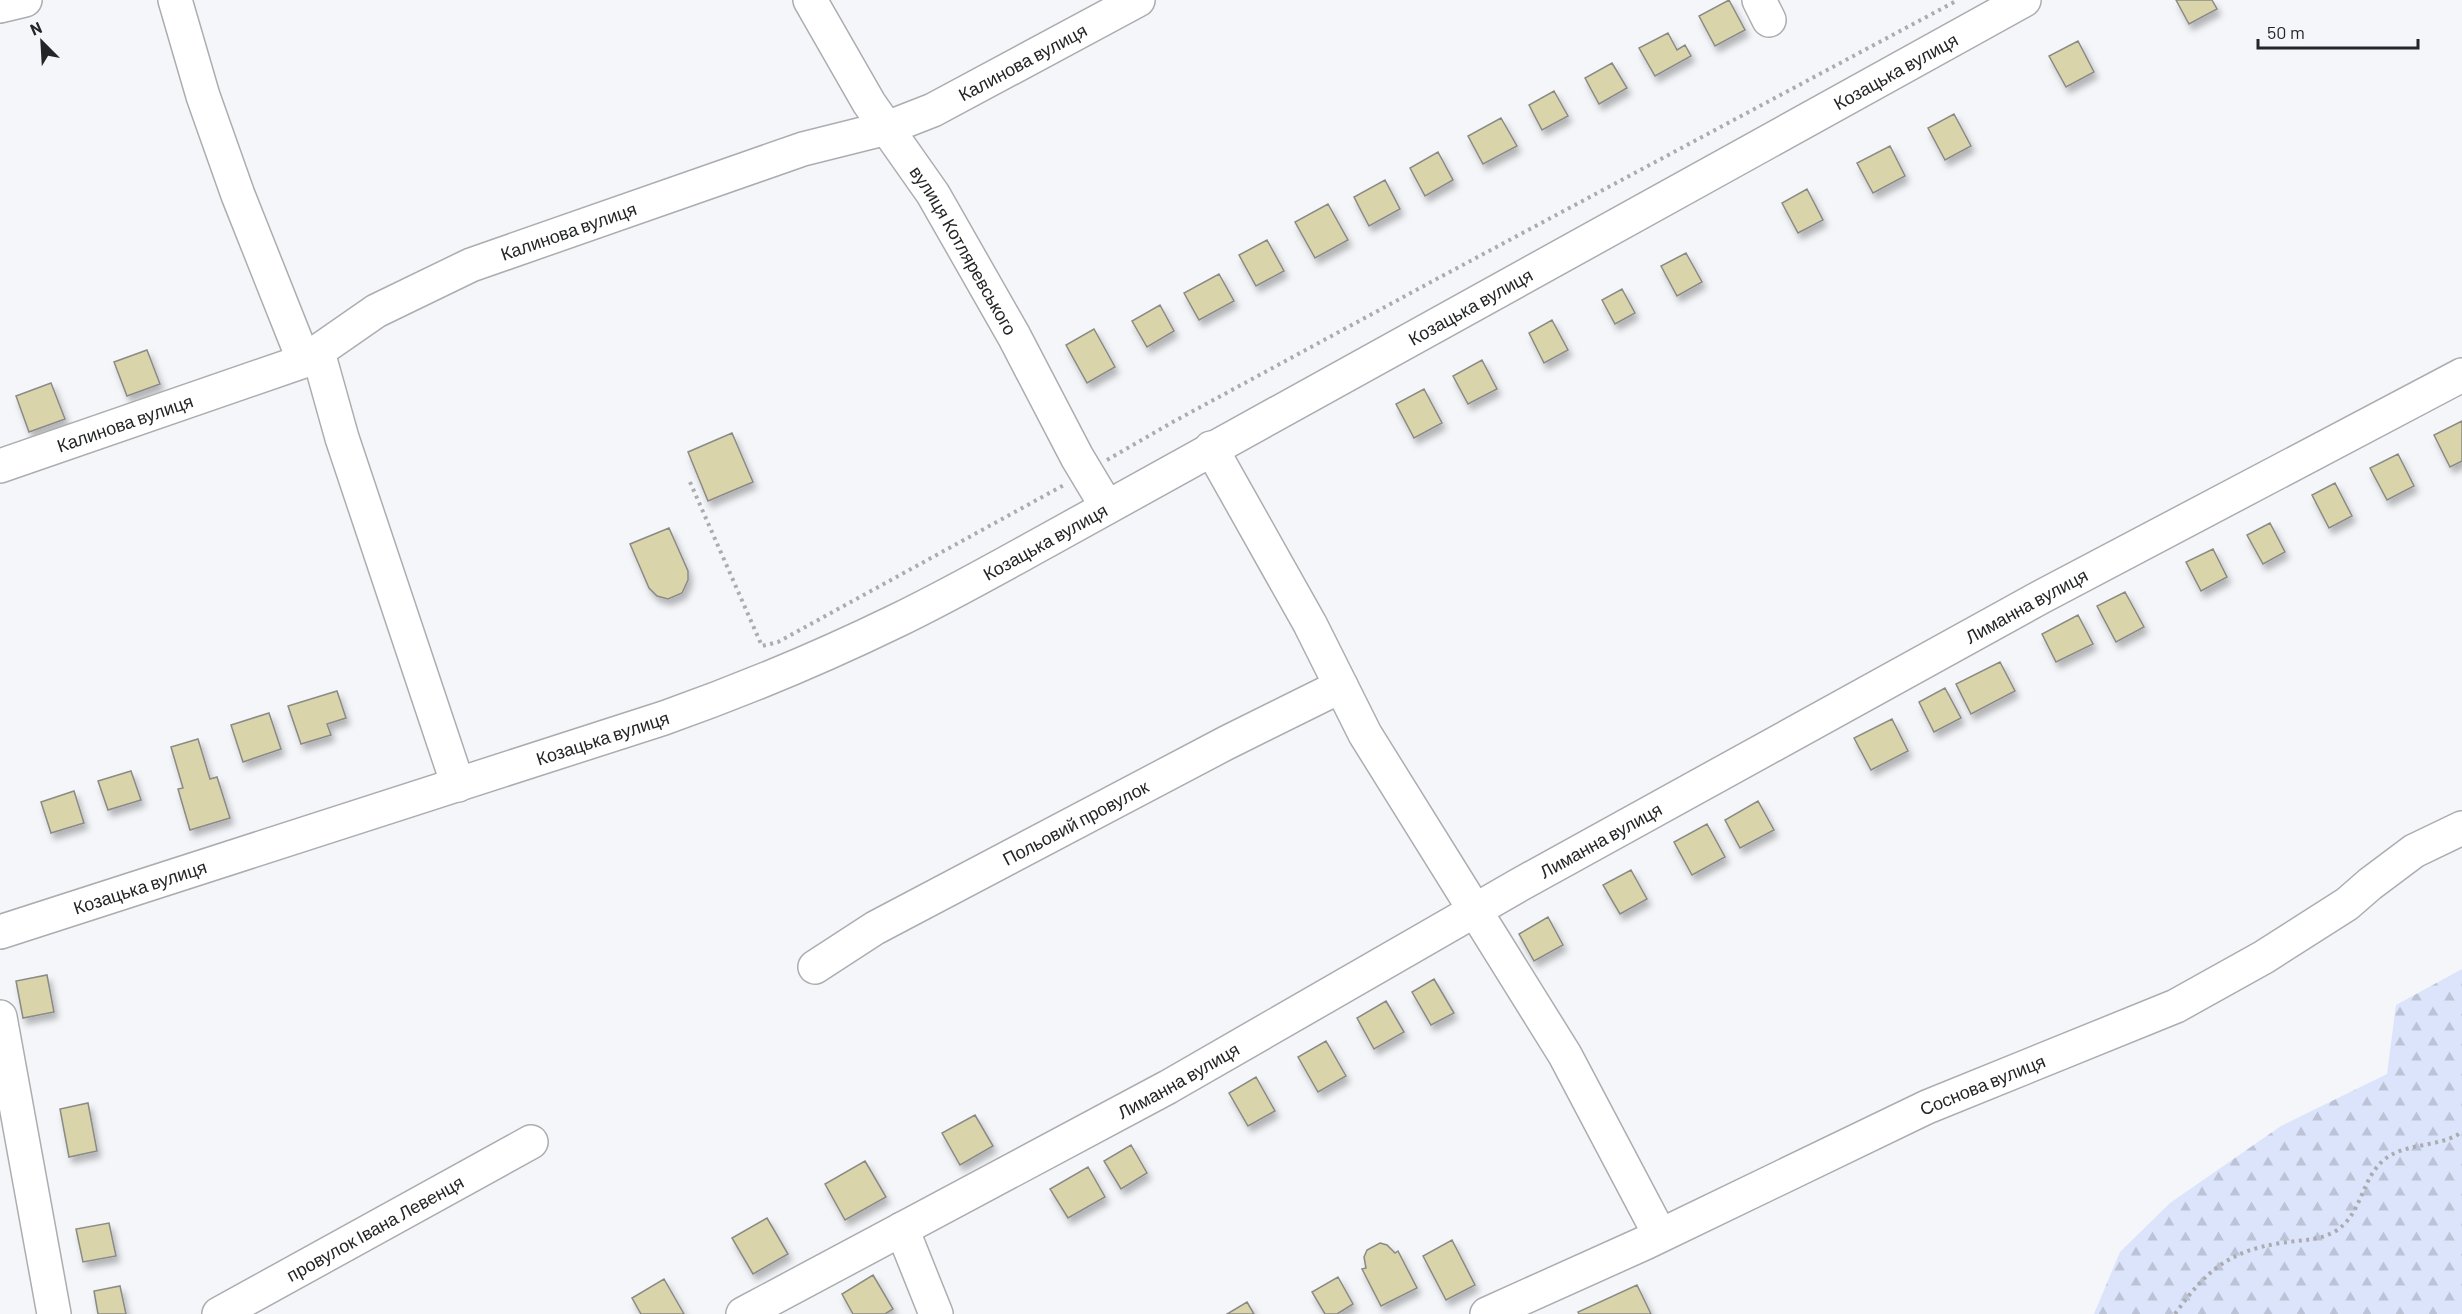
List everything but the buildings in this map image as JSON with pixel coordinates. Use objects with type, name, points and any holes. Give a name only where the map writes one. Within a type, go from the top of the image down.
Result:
[{"type":"street","points":[[0,6],[25,0]]},
{"type":"street","points":[[175,0],[204,96],[238,195],[311,357],[342,438],[458,785]]},
{"type":"street","name":"вулиця Котляревського","points":[[810,0],[869,103],[938,204],[1014,336],[1107,507]]},
{"type":"street","name":"Калинова вулиця","points":[[0,466],[311,357],[376,311],[471,265],[803,149],[887,128],[933,110],[1138,0]]},
{"type":"street","name":"Козацька вулиця","points":[[0,932],[674,715],[743,690],[806,663],[898,620],[1107,507],[2024,0]]},
{"type":"street","name":"Лиманна вулиця","points":[[743,1314],[1168,1087],[1474,911],[2042,597],[2462,375]]},
{"type":"street","points":[[1211,448],[1305,614],[1365,734],[1565,1055],[1660,1235]]},
{"type":"street","name":"Польовий провулок","points":[[815,967],[875,928],[1226,743],[1341,686]]},
{"type":"street","name":"Соснова вулиця","points":[[1487,1314],[1660,1235],[1927,1107],[2176,1006],[2264,957],[2347,904],[2414,851],[2462,828]]},
{"type":"street","points":[[0,1017],[54,1314]]},
{"type":"street","name":"провулок Івана Левенця","points":[[219,1314],[531,1142]]},
{"type":"street","points":[[902,1229],[936,1314]]},
{"type":"path","points":[[690,482],[762,646],[778,642],[1171,423],[1958,0]]},
{"type":"path","points":[[2175,1314],[2196,1285],[2214,1269],[2235,1256],[2259,1247],[2322,1238],[2347,1223],[2356,1211],[2371,1174],[2388,1156],[2399,1151],[2444,1141],[2462,1132]]},
{"type":"green space","points":[[2462,969],[2462,1314],[2094,1314],[2120,1252],[2170,1203],[2281,1126],[2387,1074],[2396,1005]]}]
